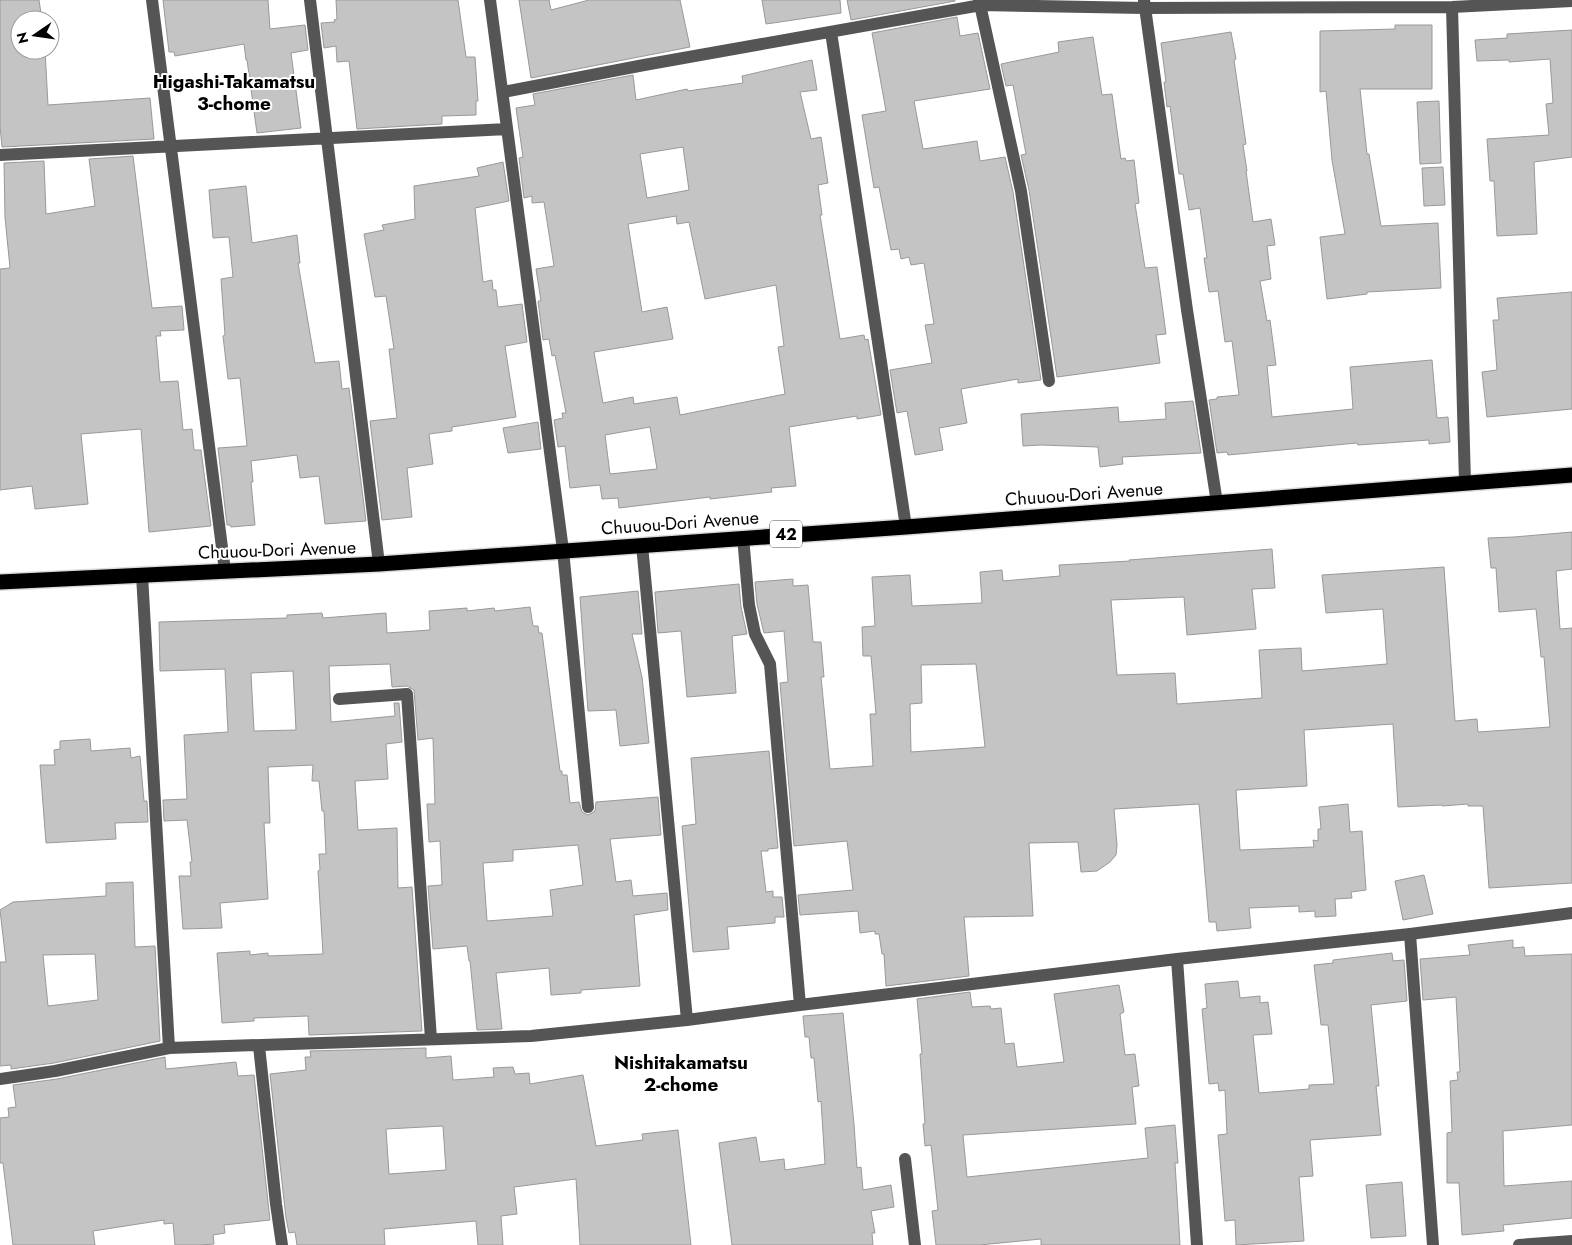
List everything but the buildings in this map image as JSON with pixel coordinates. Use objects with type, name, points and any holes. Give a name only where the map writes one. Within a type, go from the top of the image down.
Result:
[{"type":"highway","name":"Chuuou-Dori Avenue","points":[[0,582],[379,564],[1217,503],[1572,475]]},
{"type":"street","points":[[152,0],[225,571]]},
{"type":"street","points":[[310,0],[379,564]]},
{"type":"street","points":[[490,0],[563,550],[588,806]]},
{"type":"street","points":[[503,92],[831,32],[980,2],[1144,4],[1427,3],[1452,7],[1572,1]]},
{"type":"street","points":[[980,2],[1021,191],[1049,381]]},
{"type":"street","points":[[1144,4],[1187,310],[1217,503]]},
{"type":"street","points":[[1452,7],[1465,483]]},
{"type":"street","points":[[831,32],[906,526]]},
{"type":"street","points":[[0,155],[507,129]]},
{"type":"street","points":[[742,537],[749,605],[755,634],[770,664],[800,1005]]},
{"type":"street","points":[[642,544],[686,1020]]},
{"type":"street","points":[[142,575],[169,1048]]},
{"type":"street","points":[[340,699],[407,694],[416,796],[431,1039]]},
{"type":"street","points":[[0,1079],[55,1071],[169,1048],[531,1036],[686,1020],[1177,959],[1410,934],[1572,914]]},
{"type":"street","points":[[1410,934],[1432,1245]]},
{"type":"street","points":[[1177,959],[1197,1245]]},
{"type":"street","points":[[259,1046],[282,1245]]},
{"type":"street","points":[[905,1159],[915,1245]]},
{"type":"street","points":[[1519,1245],[1572,1241]]},
{"type":"district","name":"Higashi-Takamatsu 3-chome","points":[[234,92]]},
{"type":"district","name":"Nishitakamatsu 2-chome","points":[[681,1073]]}]
